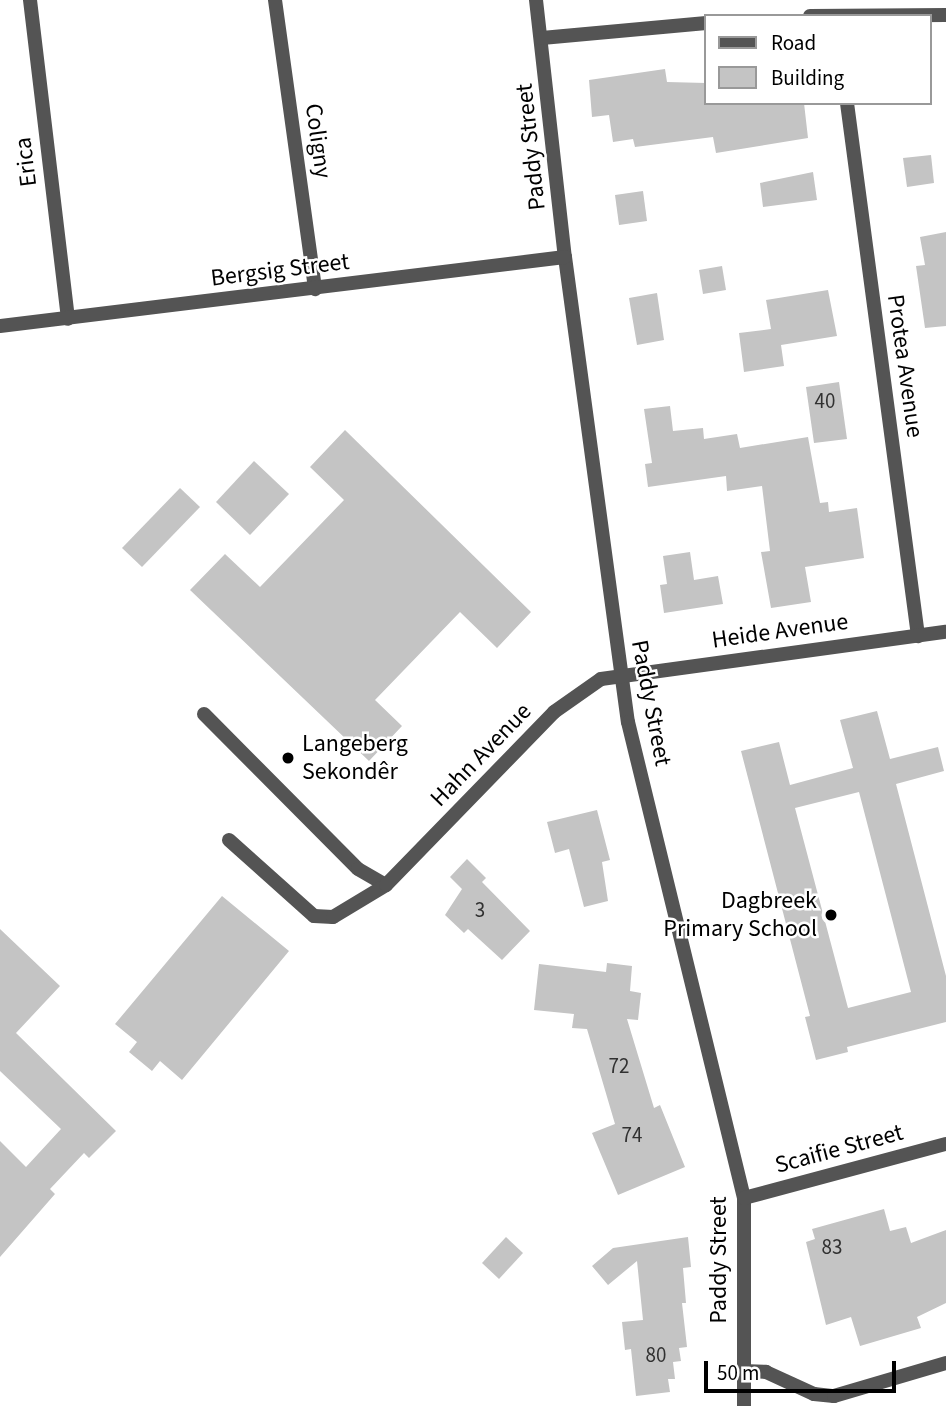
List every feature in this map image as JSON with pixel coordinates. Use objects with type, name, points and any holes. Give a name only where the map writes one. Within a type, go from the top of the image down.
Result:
[{"type":"street","name":"Erica","points":[[30,0],[68,319]]},
{"type":"street","name":"Coligny","points":[[275,0],[315,289]]},
{"type":"street","name":"Paddy Street","points":[[536,0],[565,257],[621,676],[744,1198],[744,1406]]},
{"type":"street","points":[[835,10],[924,14]]},
{"type":"street","points":[[542,38],[704,23]]},
{"type":"street","name":"Protea Avenue","points":[[847,105],[918,635]]},
{"type":"street","name":"Bergsig Street","points":[[0,326],[565,257]]},
{"type":"street","name":"Heide Avenue","points":[[621,676],[946,632]]},
{"type":"street","name":"Hahn Avenue","points":[[229,840],[314,916],[334,917],[386,885],[554,712],[601,679],[621,676]]},
{"type":"street","points":[[204,714],[358,869],[386,885]]},
{"type":"street","name":"Scaifie Street","points":[[744,1198],[946,1144]]},
{"type":"street","points":[[742,1371],[766,1372],[814,1394],[834,1396],[946,1363]]},
{"type":"building","points":[[665,69],[667,82],[704,83],[704,105],[804,105],[808,138],[716,153],[713,137],[635,147],[633,139],[613,142],[609,115],[592,117],[589,80]]},
{"type":"building","points":[[931,155],[934,183],[907,187],[903,158]]},
{"type":"building","points":[[813,172],[817,200],[763,207],[760,183]]},
{"type":"building","points":[[643,191],[647,221],[619,225],[615,195]]},
{"type":"building","points":[[946,232],[946,326],[925,328],[916,266],[925,265],[920,237]]},
{"type":"building","points":[[722,266],[726,290],[703,294],[699,270]]},
{"type":"building","points":[[828,290],[837,336],[781,345],[784,366],[744,372],[739,333],[771,329],[766,300]]},
{"type":"building","points":[[657,293],[664,340],[637,345],[629,298]]},
{"type":"building","points":[[839,382],[847,439],[814,443],[806,387]]},
{"type":"building","points":[[670,406],[673,431],[703,428],[704,439],[737,434],[740,448],[808,437],[820,503],[828,502],[829,512],[857,508],[864,558],[805,567],[811,602],[771,608],[761,552],[770,551],[762,486],[727,491],[726,476],[648,487],[645,464],[652,463],[644,409]]},
{"type":"building","points":[[345,430],[531,612],[497,648],[460,612],[375,700],[402,726],[369,761],[190,590],[225,554],[260,587],[344,500],[310,467]]},
{"type":"building","points":[[254,461],[289,494],[250,535],[216,502]]},
{"type":"building","points":[[180,488],[200,507],[142,567],[122,548]]},
{"type":"building","points":[[690,552],[694,580],[718,576],[723,604],[664,613],[660,585],[667,584],[663,556]]},
{"type":"building","points":[[877,711],[890,759],[938,747],[944,771],[896,784],[946,976],[946,1022],[847,1047],[848,1052],[816,1060],[805,1017],[810,1016],[741,751],[779,742],[790,785],[853,768],[840,720]],"holes":[[[859,792],[911,992],[848,1008],[795,808]]]},
{"type":"building","points":[[597,810],[610,860],[602,862],[608,901],[584,907],[569,849],[555,853],[547,822]]},
{"type":"building","points":[[467,859],[486,878],[482,882],[530,931],[502,960],[468,929],[464,933],[445,915],[462,889],[450,877]]},
{"type":"building","points":[[222,896],[289,951],[182,1080],[160,1061],[152,1071],[129,1052],[137,1042],[115,1024]]},
{"type":"building","points":[[0,929],[60,986],[16,1033],[116,1131],[89,1158],[84,1153],[50,1189],[55,1194],[0,1257],[0,1141],[26,1167],[61,1129],[0,1071]]},
{"type":"building","points":[[607,963],[632,966],[630,991],[641,993],[638,1020],[627,1019],[654,1108],[660,1105],[685,1167],[618,1195],[592,1133],[615,1124],[587,1029],[572,1028],[574,1014],[534,1010],[539,964],[606,972]]},
{"type":"building","points":[[884,1209],[890,1231],[906,1227],[911,1243],[946,1230],[946,1303],[917,1317],[921,1328],[860,1346],[851,1317],[826,1325],[806,1242],[815,1239],[812,1229]]},
{"type":"building","points":[[506,1237],[523,1253],[499,1279],[482,1263]]},
{"type":"building","points":[[688,1237],[691,1267],[683,1268],[686,1303],[682,1303],[687,1347],[679,1348],[681,1361],[673,1362],[675,1379],[668,1379],[670,1392],[636,1396],[631,1349],[625,1350],[622,1322],[643,1320],[637,1261],[608,1285],[592,1266],[613,1248]]},
{"type":"place","name":"Langeberg Sekondêr","points":[[288,758]]},
{"type":"place","name":"Dagbreek Primary School","points":[[831,915]]}]
